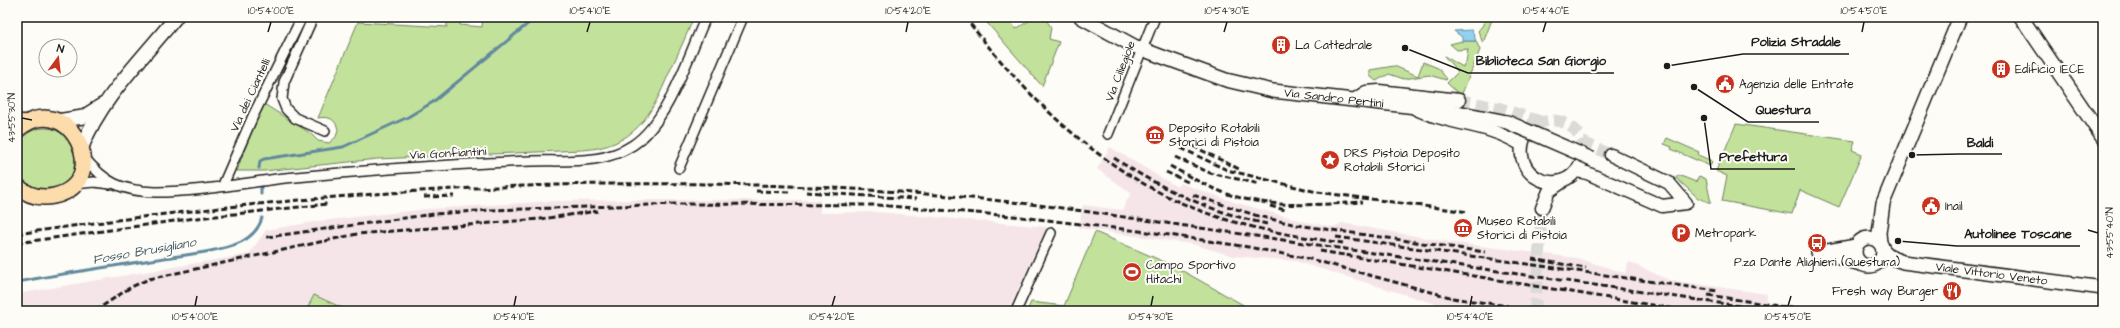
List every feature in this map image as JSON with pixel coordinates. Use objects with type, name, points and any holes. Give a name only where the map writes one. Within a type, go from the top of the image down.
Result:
[{"type":"main road","points":[[21,192],[41,197],[53,196],[64,192],[74,184],[81,171],[82,151],[88,130],[106,104],[176,17]]},
{"type":"main road","name":"Via Sandro Pertini","points":[[1081,17],[1142,49],[1226,80],[1250,87],[1280,92],[1408,105],[1478,115],[1508,122],[1583,165]]},
{"type":"main road","points":[[1856,246],[1818,252],[1870,266],[1877,263],[1882,257],[1879,233],[1883,203],[1960,17]]},
{"type":"main road","points":[[2021,17],[2103,138]]},
{"type":"main road","points":[[20,125],[41,119],[57,121],[83,117],[106,104]]},
{"type":"main road","points":[[57,121],[74,133],[82,151]]},
{"type":"main road","points":[[1861,264],[1855,256],[1856,246],[1860,240],[1873,238],[1881,246]]},
{"type":"main road","name":"Viale Vittorio Veneto","points":[[1881,246],[1892,258],[1903,262],[2103,288]]},
{"type":"street","name":"Via dei Ciantelli","points":[[223,185],[253,116],[302,17]]},
{"type":"street","points":[[314,17],[284,82],[282,99],[286,109],[295,118],[325,131]]},
{"type":"street","name":"Via Gonfiantini","points":[[74,184],[94,182],[114,184],[138,190],[156,192],[404,167],[584,160],[610,157],[626,150],[642,138],[659,118],[706,17]]},
{"type":"street","points":[[679,168],[743,17]]},
{"type":"street","name":"Via Ciliegiole","points":[[1108,134],[1155,17]]},
{"type":"street","points":[[1354,100],[1366,92],[1379,91],[1459,100]]},
{"type":"street","points":[[1408,105],[1433,116],[1497,131],[1523,142],[1523,161],[1541,191],[1542,208],[1549,192],[1583,165],[1587,173],[1662,206],[1686,203],[1678,192],[1666,182],[1611,155]]},
{"type":"street","name":"Via Gonfiantini","points":[[82,151],[98,174],[114,184]]},
{"type":"street","points":[[1532,174],[1546,182],[1557,182],[1566,179]]},
{"type":"street","points":[[1016,311],[1052,233]]},
{"type":"shaded area","points":[[1110,147],[1177,187],[1180,183],[1234,202],[1306,222],[1333,227],[1342,223],[1449,242],[1577,258],[1625,273],[1629,262],[1669,280],[1767,294],[1766,303],[1824,311],[1459,311],[1295,261],[1233,256],[1192,244],[1079,228],[1083,205],[1122,210],[1131,193],[1097,169]]},
{"type":"shaded area","points":[[820,200],[820,213],[877,212],[1047,227],[1008,311],[17,311],[17,294],[249,254],[266,230],[320,221],[427,209],[554,201]]},
{"type":"green space","points":[[447,17],[460,17],[460,25],[482,27],[483,17],[694,17],[655,103],[638,126],[628,136],[615,143],[600,148],[582,150],[377,159],[264,171],[237,171],[251,130],[264,104],[310,133],[318,141],[329,143],[336,137],[338,130],[336,123],[329,118],[318,118],[358,22],[447,27]]},
{"type":"green space","points":[[982,17],[1007,17],[1016,29],[1035,17],[1044,17],[1051,27],[1049,39],[1059,42],[1042,86]]},
{"type":"green space","points":[[1484,17],[1493,17],[1483,43],[1478,31],[1483,25]]},
{"type":"green space","points":[[1462,41],[1476,41],[1480,50],[1461,96],[1447,83],[1458,72],[1444,56],[1463,67],[1466,63],[1468,49],[1457,50],[1450,44]]},
{"type":"green space","points":[[1423,62],[1438,68],[1447,79],[1429,75],[1404,79],[1389,74],[1376,81],[1370,76],[1370,70],[1394,66],[1418,76]]},
{"type":"green space","points":[[1736,124],[1855,141],[1852,150],[1862,154],[1839,207],[1800,190],[1792,214],[1722,201],[1727,176],[1716,171]]},
{"type":"green space","points":[[45,128],[62,133],[67,137],[71,142],[76,159],[71,176],[67,181],[62,185],[45,190],[28,185],[23,181],[19,176],[14,159],[19,142],[23,137],[28,133]]},
{"type":"green space","points":[[1667,138],[1699,152],[1698,155],[1712,161],[1710,166],[1671,149],[1672,147],[1664,144]]},
{"type":"green space","points":[[1678,175],[1696,182],[1699,176],[1706,179],[1711,203],[1698,198],[1676,178]]},
{"type":"green space","name":"Campo Sportivo Hitachi","points":[[1095,232],[1174,266],[1254,311],[1027,311],[1031,302],[1064,306]]},
{"type":"green space","points":[[314,295],[349,311],[306,311]]},
{"type":"water","points":[[1472,30],[1476,41],[1462,41],[1462,37],[1454,31]]},
{"type":"waterway","name":"Fosso Brusigliano","points":[[259,168],[260,161],[264,159],[343,147],[408,117],[433,102],[536,17]]},
{"type":"waterway","name":"Fosso Brusigliano","points":[[261,188],[261,194]]},
{"type":"waterway","name":"Fosso Brusigliano","points":[[17,282],[224,248],[248,238],[257,229],[262,218]]},
{"type":"tunnel","points":[[1459,100],[1499,108],[1542,122]]},
{"type":"tunnel","points":[[1524,138],[1533,127],[1543,122],[1555,121],[1565,123],[1574,129],[1581,138],[1583,150],[1581,163]]},
{"type":"tunnel","points":[[1582,142],[1611,155]]},
{"type":"tunnel","points":[[1535,311],[1542,208]]},
{"type":"railway","points":[[965,17],[1018,81],[1047,110],[1078,138],[1111,163],[1145,185],[1182,203],[1236,223],[1282,233],[1343,243]]},
{"type":"railway","points":[[1185,142],[1239,169]]},
{"type":"railway","points":[[1181,148],[1227,170],[1317,192],[1469,212]]},
{"type":"railway","points":[[1175,157],[1210,173],[1260,184]]},
{"type":"railway","points":[[1114,158],[1150,180],[1187,198],[1226,213],[1267,224]]},
{"type":"railway","points":[[1170,166],[1222,192],[1256,201],[1310,205],[1362,202]]},
{"type":"railway","points":[[1166,172],[1190,183]]},
{"type":"railway","points":[[17,234],[146,216],[275,202],[405,192],[535,186],[666,184],[796,186],[926,194],[1055,207],[1774,311]]},
{"type":"railway","points":[[756,191],[792,192]]},
{"type":"railway","points":[[806,192],[916,199]]},
{"type":"railway","points":[[1193,195],[1258,216],[1297,225],[1485,252]]},
{"type":"railway","points":[[424,197],[454,196]]},
{"type":"railway","points":[[17,243],[188,219],[327,204]]},
{"type":"railway","points":[[267,237],[434,214],[492,210],[679,204],[876,205],[1013,216],[1156,233],[1248,247],[1310,259],[1457,299]]},
{"type":"railway","points":[[1270,206],[1285,210]]},
{"type":"railway","points":[[95,311],[131,287],[149,279],[357,234],[541,219],[598,211]]},
{"type":"railway","points":[[1336,237],[1718,291]]},
{"type":"railway","points":[[1320,251],[1688,311]]},
{"type":"railway","points":[[1532,259],[1586,268]]},
{"type":"railway","points":[[1708,295],[1810,311]]},
{"type":"railway","points":[[1452,298],[1508,306]]},
{"type":"place","name":"La Cattedrale","points":[[1281,45]]},
{"type":"place","name":"Biblioteca San Giorgio","points":[[1405,48]]},
{"type":"place","name":"Polizia Stradale","points":[[1667,66]]},
{"type":"place","name":"Edificio IECE","points":[[2001,69]]},
{"type":"place","name":"Agenzia delle Entrate","points":[[1725,84]]},
{"type":"place","name":"Questura","points":[[1694,87]]},
{"type":"place","name":"Prefettura","points":[[1704,118]]},
{"type":"place","name":"Deposito Rotabili Storici di Pistoia","points":[[1155,135]]},
{"type":"place","name":"Baldi","points":[[1912,155]]},
{"type":"place","name":"DRS Pistoia Deposito Rotabili Storici","points":[[1330,160]]},
{"type":"place","name":"Inail","points":[[1931,206]]},
{"type":"place","name":"Museo Rotabili Storici di Pistoia","points":[[1463,228]]},
{"type":"place","name":"Metropark","points":[[1681,233]]},
{"type":"place","name":"Autolinee Toscane","points":[[1898,241]]},
{"type":"place","name":"P.za Dante Alighieri (Questura)","points":[[1817,243]]},
{"type":"place","name":"Campo Sportivo Hitachi","points":[[1132,272]]},
{"type":"place","name":"Fresh way Burger","points":[[1952,291]]}]
